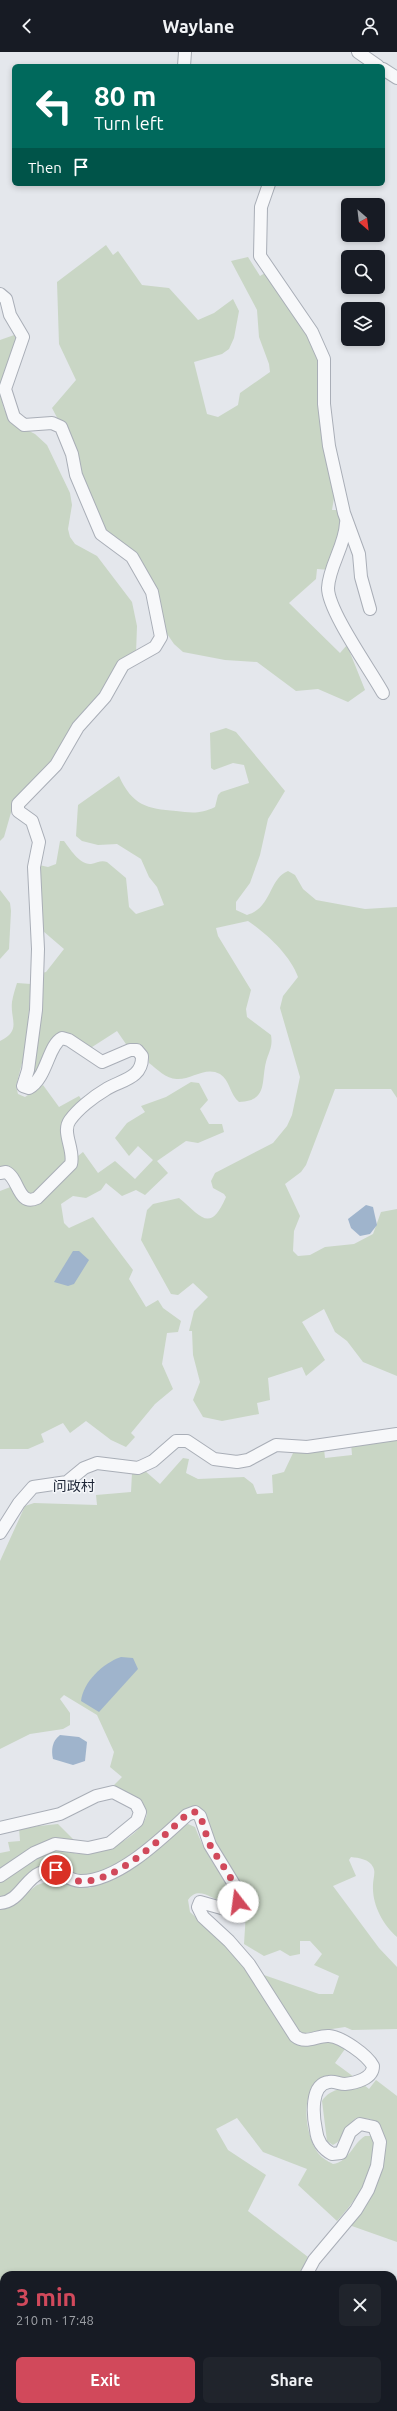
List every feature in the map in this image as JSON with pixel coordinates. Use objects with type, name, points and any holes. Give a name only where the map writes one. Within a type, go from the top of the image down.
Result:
[{"type":"street","points":[[184,64],[185,52]]},
{"type":"street","points":[[358,52],[375,64]]},
{"type":"street","points":[[385,70],[397,78]]},
{"type":"street","points":[[268,186],[261,207],[260,256],[312,332],[324,359],[326,425],[346,520],[359,554],[361,577],[370,609]]},
{"type":"street","points":[[0,294],[6,299],[10,315],[23,337],[4,389],[14,417],[24,425],[52,423],[61,427],[72,454],[76,475],[101,534],[132,557],[152,592],[161,636],[155,647],[123,666],[105,697],[78,727],[59,761],[18,804],[17,809],[19,813],[32,822],[39,842],[34,867],[38,949],[36,1010],[28,1070],[23,1086],[29,1088],[37,1082],[51,1057],[54,1045],[62,1038],[69,1040],[102,1062],[130,1050],[137,1050],[142,1056],[141,1066],[133,1076],[100,1093],[70,1120],[66,1129],[72,1154],[71,1164],[36,1198],[30,1200],[25,1199],[19,1191],[14,1178],[6,1172],[0,1173]]},
{"type":"street","points":[[346,520],[344,541],[330,581],[329,594],[353,646],[366,662],[383,693]]},
{"type":"street","points":[[0,1533],[19,1503],[33,1487],[67,1482],[84,1468],[97,1463],[138,1468],[153,1461],[176,1440],[187,1442],[214,1459],[237,1462],[248,1460],[276,1445],[307,1447],[397,1434]]},
{"type":"street","points":[[0,1828],[60,1814],[96,1796],[113,1792],[136,1804],[140,1812],[137,1821],[110,1843],[88,1848],[55,1844],[34,1854],[0,1876]]},
{"type":"street","points":[[0,1903],[18,1895],[33,1877],[50,1870],[56,1870],[78,1881],[102,1878],[146,1851],[186,1815],[195,1812],[200,1816],[210,1845],[235,1886],[239,1899],[237,1906],[228,1909],[200,1902],[198,1907],[203,1918],[240,1952],[295,2036],[304,2040],[326,2036],[337,2038],[367,2059],[373,2066],[372,2072],[368,2077],[345,2084],[327,2082],[320,2087],[315,2096],[316,2133],[321,2144],[327,2151],[332,2154],[341,2153],[350,2132],[360,2124],[374,2128],[380,2142],[377,2166],[366,2196],[314,2260],[308,2271]]},
{"type":"green space","points":[[106,245],[113,255],[118,251],[142,285],[169,288],[198,320],[214,313],[233,299],[239,311],[234,338],[229,349],[222,354],[194,362],[207,414],[218,417],[238,405],[240,393],[270,372],[269,364],[259,337],[257,310],[231,261],[248,257],[260,276],[265,273],[308,330],[322,365],[335,492],[332,510],[340,510],[345,523],[330,570],[317,569],[316,579],[289,603],[340,653],[347,645],[365,690],[348,702],[318,689],[296,691],[257,662],[225,660],[183,652],[174,644],[161,625],[157,594],[106,534],[79,476],[75,452],[52,408],[76,380],[59,344],[57,282]]},
{"type":"green space","points":[[17,334],[18,338],[1,397],[4,409],[8,416],[21,427],[35,434],[47,445],[70,493],[72,505],[68,529],[70,537],[75,544],[97,556],[132,602],[137,626],[136,654],[103,694],[62,753],[12,809],[4,837],[0,841],[0,340]]},
{"type":"green space","points":[[226,728],[236,732],[285,791],[268,819],[260,855],[250,883],[236,902],[236,910],[247,915],[255,911],[266,900],[277,880],[288,871],[295,875],[303,889],[316,900],[365,909],[397,907],[397,1098],[391,1089],[335,1089],[306,1165],[301,1172],[285,1184],[300,1216],[294,1231],[293,1251],[298,1256],[310,1255],[325,1247],[354,1244],[373,1234],[381,1212],[397,1209],[397,1376],[363,1362],[347,1341],[335,1332],[324,1309],[302,1322],[325,1360],[306,1376],[302,1367],[268,1378],[270,1400],[257,1403],[259,1414],[222,1421],[203,1417],[193,1400],[200,1382],[193,1355],[192,1331],[189,1331],[194,1311],[208,1297],[193,1283],[178,1295],[171,1294],[141,1240],[147,1210],[153,1204],[179,1198],[199,1215],[205,1218],[210,1218],[215,1215],[226,1197],[224,1194],[213,1188],[211,1181],[215,1173],[273,1143],[287,1126],[292,1115],[300,1077],[280,1008],[283,996],[298,977],[294,969],[284,953],[263,932],[248,921],[216,928],[218,936],[251,990],[246,1009],[247,1017],[271,1035],[271,1046],[266,1062],[262,1089],[255,1098],[248,1101],[239,1102],[234,1096],[226,1080],[220,1074],[215,1072],[204,1072],[178,1079],[170,1078],[149,1063],[149,1056],[143,1047],[128,1047],[117,1031],[89,1049],[60,1036],[31,1082],[42,973],[46,972],[64,949],[43,931],[36,874],[39,865],[48,867],[56,864],[60,841],[64,841],[83,862],[91,864],[105,861],[126,878],[129,907],[136,914],[164,905],[157,887],[149,877],[141,859],[117,844],[98,845],[82,841],[76,836],[78,805],[119,776],[129,793],[142,804],[149,807],[166,810],[200,812],[215,807],[218,795],[221,792],[249,783],[244,765],[233,763],[214,770],[211,768],[210,733]]},
{"type":"green space","points":[[0,890],[10,903],[11,911],[9,949],[0,959]]},
{"type":"green space","points":[[17,983],[31,984],[26,1048],[16,1086],[18,1094],[25,1097],[43,1085],[59,1107],[79,1096],[83,1102],[62,1129],[68,1159],[31,1196],[0,1171],[0,1041],[7,1037],[13,1029],[12,1002]]},
{"type":"green space","points":[[191,1082],[199,1083],[208,1100],[200,1109],[209,1124],[222,1124],[224,1132],[198,1143],[186,1141],[157,1161],[168,1173],[145,1195],[136,1190],[122,1196],[106,1183],[101,1190],[86,1198],[73,1196],[61,1204],[64,1223],[69,1228],[93,1217],[133,1270],[129,1279],[146,1307],[158,1300],[163,1308],[181,1321],[178,1332],[167,1333],[162,1364],[173,1389],[155,1404],[131,1433],[135,1437],[126,1447],[111,1440],[86,1421],[70,1433],[63,1423],[41,1434],[44,1442],[28,1449],[0,1449],[0,1191],[13,1186],[20,1202],[26,1204],[77,1164],[78,1156],[83,1152],[98,1173],[115,1161],[135,1179],[153,1160],[138,1146],[129,1156],[115,1138],[127,1123],[145,1112],[141,1106],[166,1097]]},
{"type":"green space","points":[[397,1431],[397,1937],[387,1927],[376,1907],[373,1892],[374,1871],[369,1862],[364,1859],[351,1857],[349,1860],[356,1876],[333,1886],[379,1948],[397,1967],[397,2029],[352,2030],[345,2027],[298,2033],[261,1974],[319,1994],[333,1994],[339,1976],[314,1965],[322,1954],[310,1941],[300,1941],[300,1954],[290,1956],[280,1950],[264,1956],[244,1944],[247,1896],[220,1852],[206,1819],[198,1809],[139,1852],[94,1877],[74,1875],[58,1867],[12,1893],[0,1897],[0,1880],[33,1859],[51,1851],[82,1854],[101,1851],[121,1842],[138,1830],[144,1822],[147,1814],[142,1801],[119,1790],[114,1785],[122,1777],[110,1767],[114,1752],[97,1715],[64,1695],[60,1699],[70,1713],[70,1725],[63,1729],[30,1734],[0,1749],[0,1561],[25,1506],[34,1503],[97,1505],[96,1495],[131,1492],[132,1473],[144,1470],[160,1484],[183,1458],[189,1459],[186,1473],[198,1479],[244,1477],[253,1484],[257,1494],[273,1493],[272,1475],[284,1472],[294,1451],[324,1449],[325,1458],[352,1455],[351,1443]]},
{"type":"green space","points":[[58,1824],[78,1844],[64,1841],[0,1870],[0,1853],[10,1851],[8,1842],[20,1841],[19,1828]]},
{"type":"green space","points":[[188,1824],[195,1827],[213,1863],[229,1887],[231,1898],[224,1902],[205,1894],[196,1894],[188,1900],[190,1912],[234,1952],[297,2045],[328,2042],[340,2045],[345,2049],[335,2063],[354,2077],[313,2088],[309,2094],[306,2111],[308,2130],[314,2147],[321,2156],[333,2164],[343,2160],[365,2136],[371,2136],[375,2147],[371,2170],[366,2182],[352,2204],[337,2221],[298,2185],[307,2169],[263,2152],[237,2118],[216,2129],[228,2150],[266,2175],[248,2211],[308,2257],[304,2271],[0,2271],[0,1907],[18,1900],[37,1885],[52,1880],[90,1888],[140,1860],[181,1827]]},
{"type":"green space","points":[[376,2080],[397,2096],[397,2242],[349,2225],[372,2187],[378,2174],[381,2160],[382,2146],[378,2133],[371,2119],[356,2118],[337,2143],[333,2145],[327,2141],[322,2101],[326,2096],[340,2089],[364,2085],[369,2089]]},
{"type":"water","points":[[366,1205],[373,1207],[377,1225],[370,1234],[360,1236],[351,1228],[348,1219]]},
{"type":"water","points":[[73,1251],[79,1251],[89,1260],[74,1284],[68,1286],[54,1282]]},
{"type":"water","points":[[121,1657],[133,1658],[138,1669],[99,1712],[81,1701],[86,1687],[95,1674],[107,1664]]},
{"type":"water","points":[[60,1735],[79,1737],[87,1742],[85,1761],[73,1765],[53,1759],[53,1746],[55,1740]]},
{"type":"district","name":"问政村","points":[[74,1486]]},
{"type":"route","points":[[56,1870],[78,1881],[90,1881],[102,1878],[146,1851],[186,1815],[195,1812],[200,1816],[210,1845],[235,1886],[239,1896],[238,1902]]}]
